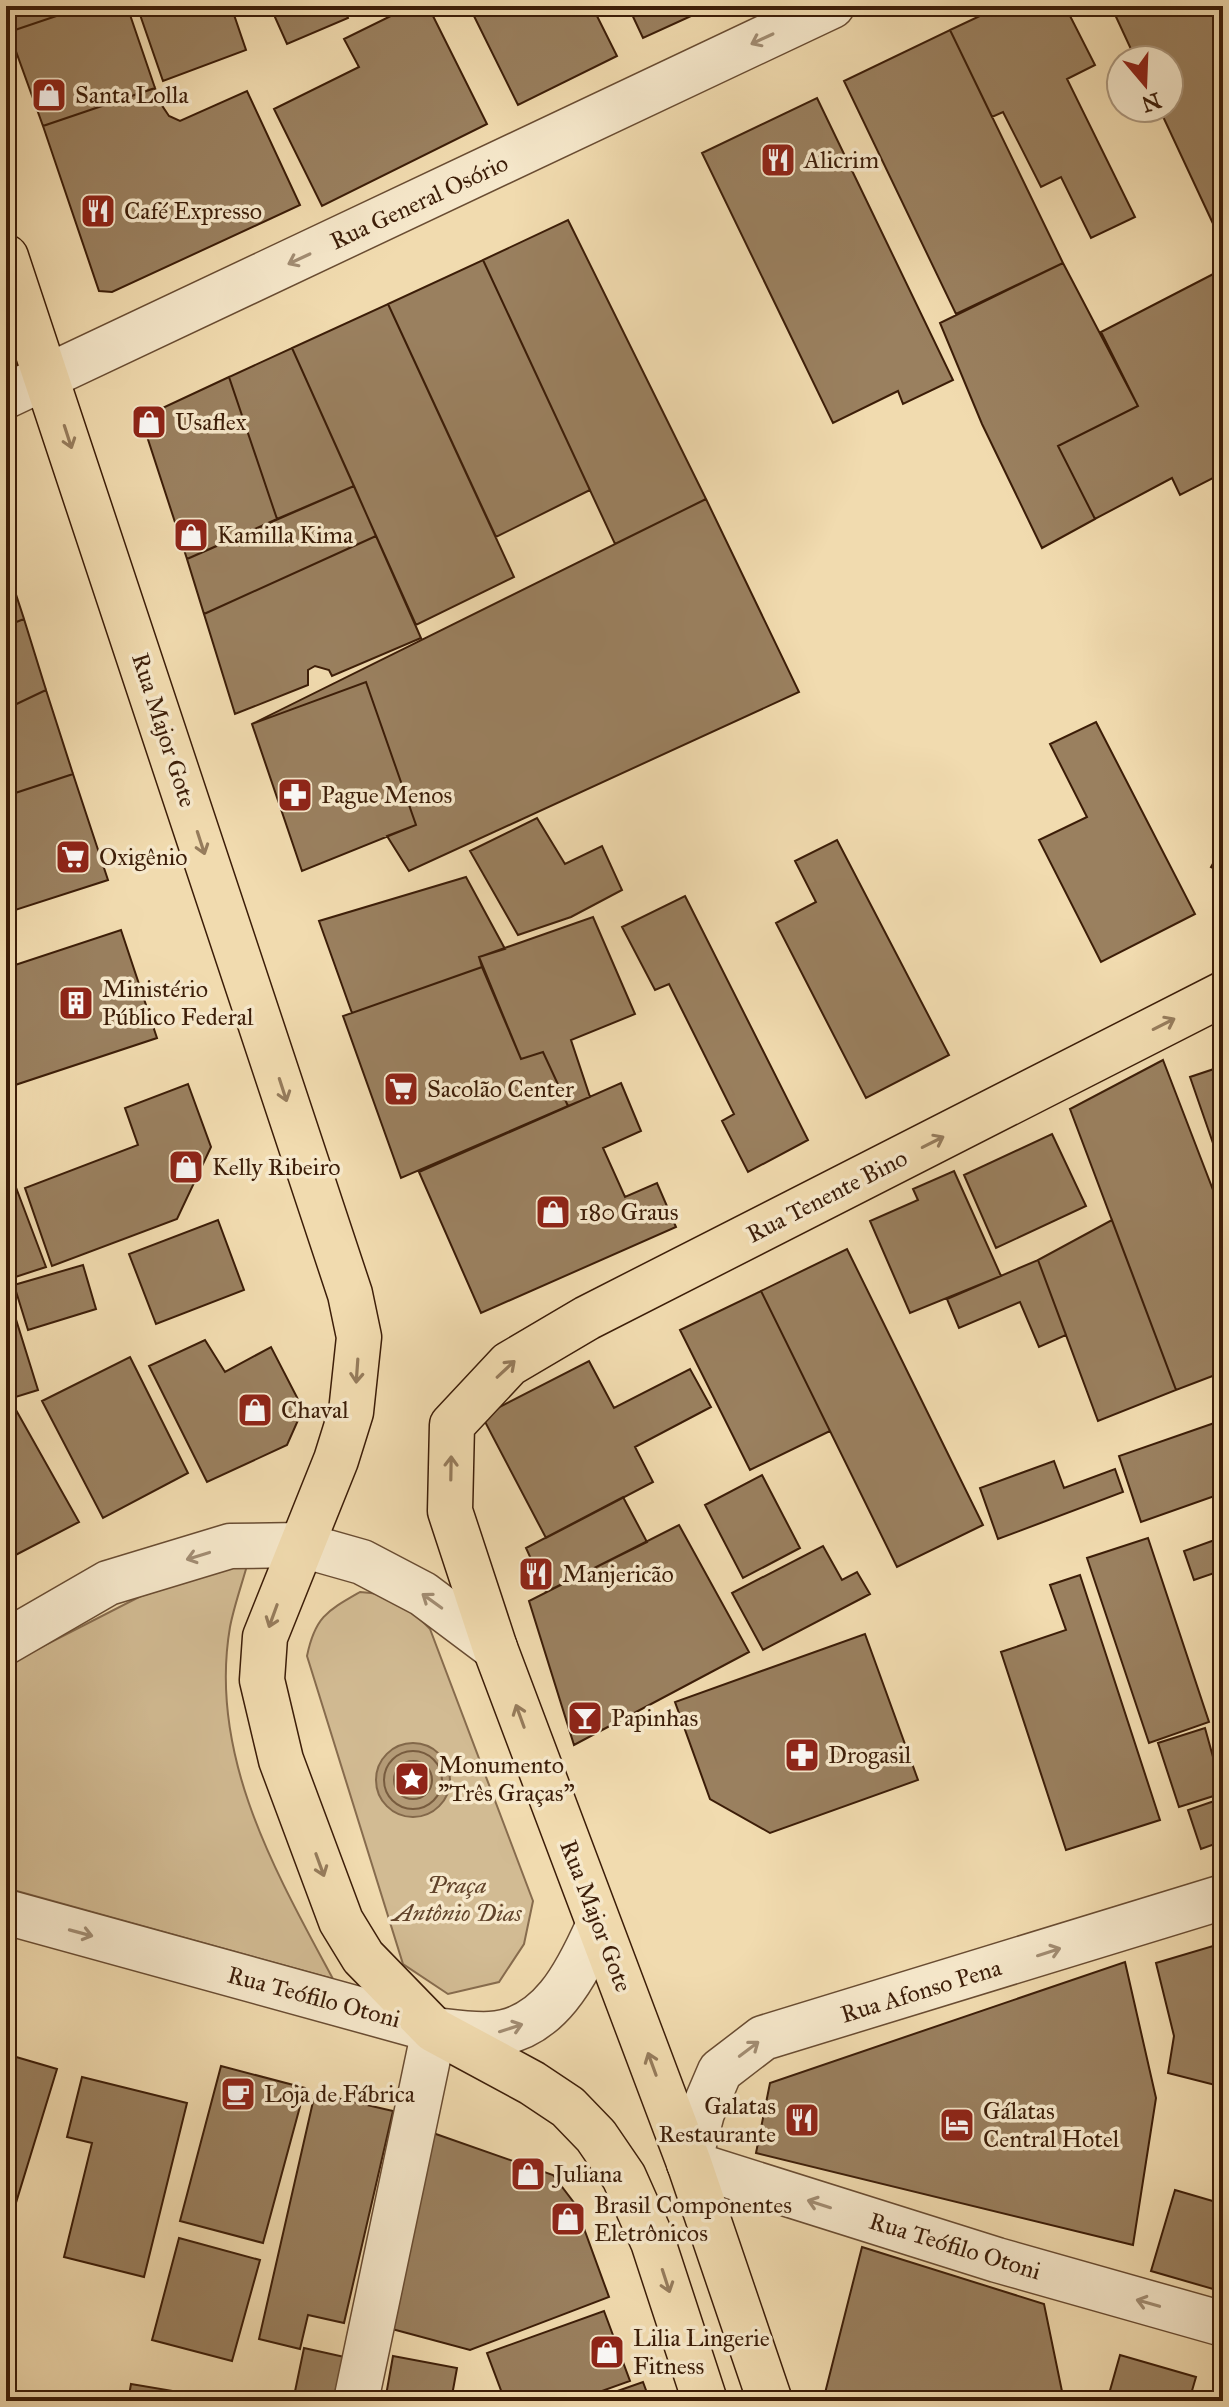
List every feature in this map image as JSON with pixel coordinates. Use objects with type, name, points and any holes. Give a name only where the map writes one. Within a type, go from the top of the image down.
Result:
[{"type":"main road","name":"Rua Major Gote","points":[[6,257],[350,1294],[359,1337],[351,1412],[336,1460],[265,1637],[262,1680],[281,1760],[341,1921],[363,1957],[434,2030]]},
{"type":"main road","name":"Rua Tenente Bino","points":[[452,1425],[509,1364],[587,1318],[1223,994]]},
{"type":"main road","name":"Rua Major Gote","points":[[452,1425],[450,1511],[495,1648],[689,2163],[770,2401]]},
{"type":"main road","name":"Rua Teófilo Otoni","points":[[434,2030],[547,2092],[596,2136],[624,2177],[643,2218],[705,2401]]},
{"type":"street","name":"Rua General Osório","points":[[6,396],[832,6]]},
{"type":"street","points":[[6,1642],[108,1583],[230,1546],[302,1545],[362,1562],[423,1594],[495,1648]]},
{"type":"street","name":"Rua Afonso Pena","points":[[689,2163],[702,2113],[720,2071],[763,2038],[1223,1897]]},
{"type":"street","name":"Rua Teófilo Otoni","points":[[6,1912],[434,2030]]},
{"type":"street","points":[[356,2401],[434,2030],[492,2034],[522,2025],[546,2010],[567,1988],[598,1926]]},
{"type":"street","name":"Rua Teófilo Otoni","points":[[689,2163],[997,2260],[1223,2324]]},
{"type":"green space","points":[[248,1562],[230,1627],[226,1674],[229,1721],[238,1766],[269,1854],[333,1979],[6,1888],[6,1665],[141,1596]]},
{"type":"green space","name":"Praça Antônio Dias","points":[[360,1592],[382,1595],[399,1602],[430,1629],[533,1901],[524,1944],[499,1982],[448,1994],[403,1964],[307,1656],[314,1632],[324,1616]]},
{"type":"water","points":[[413,1743],[427,1746],[439,1754],[447,1766],[450,1780],[447,1794],[439,1806],[427,1814],[413,1817],[399,1814],[387,1806],[379,1794],[376,1780],[379,1766],[387,1754],[399,1746]]},
{"type":"building","points":[[6,6],[86,6],[9,32]]},
{"type":"building","points":[[86,6],[127,6],[155,88],[43,126],[9,32]]},
{"type":"building","points":[[137,6],[231,6],[246,50],[163,81]]},
{"type":"building","points":[[270,6],[343,6],[348,18],[287,44]]},
{"type":"building","points":[[411,6],[428,6],[487,124],[322,206],[274,109],[359,67],[344,39]]},
{"type":"building","points":[[469,6],[592,6],[617,56],[518,105]]},
{"type":"building","points":[[628,6],[713,6],[643,38]]},
{"type":"building","points":[[1001,6],[1065,6],[1095,65],[1067,79],[1135,217],[1091,238],[1061,177],[1041,187],[1003,112],[992,117],[950,30]]},
{"type":"building","points":[[1111,6],[1223,6],[1223,245],[1166,124],[1185,124],[1185,44],[1129,44]]},
{"type":"building","points":[[950,30],[1063,263],[956,314],[844,81]]},
{"type":"building","points":[[155,88],[169,116],[180,121],[247,91],[300,205],[112,292],[99,291],[43,126]]},
{"type":"building","points":[[817,98],[953,380],[903,404],[898,391],[833,423],[702,153]]},
{"type":"building","points":[[568,220],[706,499],[615,544],[483,260]]},
{"type":"building","points":[[483,260],[590,490],[496,537],[388,304]]},
{"type":"building","points":[[1063,263],[1138,406],[1058,446],[1095,519],[1042,548],[982,424],[940,323]]},
{"type":"building","points":[[1223,269],[1223,473],[1180,495],[1172,478],[1095,519],[1058,446],[1138,406],[1101,332]]},
{"type":"building","points":[[388,304],[514,577],[416,625],[292,348]]},
{"type":"building","points":[[292,348],[354,486],[277,519],[229,377]]},
{"type":"building","points":[[229,377],[277,519],[187,559],[141,418]]},
{"type":"building","points":[[354,486],[376,536],[204,614],[187,559]]},
{"type":"building","points":[[706,499],[799,692],[409,871],[387,836],[416,825],[366,682],[252,724]]},
{"type":"building","points":[[376,536],[421,638],[332,676],[329,670],[315,666],[308,670],[308,685],[235,714],[204,614]]},
{"type":"building","points":[[6,564],[24,619],[6,626]]},
{"type":"building","points":[[24,619],[46,690],[6,709],[6,626]]},
{"type":"building","points":[[366,682],[416,825],[302,871],[252,724]]},
{"type":"building","points":[[46,690],[73,774],[6,796],[6,709]]},
{"type":"building","points":[[1096,722],[1195,914],[1101,962],[1039,840],[1087,817],[1050,744]]},
{"type":"building","points":[[73,774],[108,880],[6,913],[6,796]]},
{"type":"building","points":[[537,818],[565,864],[602,846],[622,890],[571,917],[518,935],[470,851]]},
{"type":"building","points":[[837,840],[949,1055],[866,1098],[776,923],[816,902],[795,861]]},
{"type":"building","points":[[1223,846],[1223,873],[1211,867]]},
{"type":"building","points":[[466,877],[505,949],[479,957],[482,967],[352,1013],[319,921]]},
{"type":"building","points":[[685,896],[808,1140],[748,1172],[722,1121],[734,1114],[669,984],[655,990],[622,927]]},
{"type":"building","points":[[593,917],[635,1014],[571,1040],[590,1097],[568,1106],[543,1052],[521,1059],[479,957]]},
{"type":"building","name":"Ministério Público Federal","points":[[121,930],[157,1038],[6,1088],[6,968]]},
{"type":"building","points":[[482,967],[521,1059],[543,1052],[568,1106],[401,1178],[343,1016]]},
{"type":"building","points":[[1163,1060],[1223,1216],[1223,1372],[1176,1390],[1070,1109]]},
{"type":"building","points":[[1223,1066],[1223,1172],[1190,1077]]},
{"type":"building","name":"180 Graus","points":[[621,1083],[641,1131],[603,1148],[625,1197],[657,1183],[676,1227],[481,1313],[419,1172]]},
{"type":"building","points":[[188,1084],[211,1147],[177,1219],[52,1266],[25,1188],[138,1145],[125,1108]]},
{"type":"building","points":[[1052,1134],[1086,1206],[996,1248],[964,1175]]},
{"type":"building","points":[[6,1161],[46,1267],[6,1280]]},
{"type":"building","points":[[954,1171],[1001,1276],[910,1313],[870,1221],[918,1200],[913,1189]]},
{"type":"building","points":[[218,1220],[244,1290],[156,1324],[129,1254]]},
{"type":"building","points":[[1112,1220],[1176,1390],[1098,1421],[1038,1260]]},
{"type":"building","points":[[847,1249],[983,1525],[897,1567],[761,1291]]},
{"type":"building","points":[[1038,1260],[1066,1335],[1039,1347],[1020,1302],[959,1328],[947,1299]]},
{"type":"building","points":[[83,1265],[96,1309],[28,1330],[14,1285]]},
{"type":"building","points":[[761,1291],[830,1431],[750,1470],[680,1330]]},
{"type":"building","points":[[14,1313],[38,1390],[6,1400],[6,1316]]},
{"type":"building","points":[[205,1340],[225,1372],[271,1347],[303,1409],[287,1445],[207,1482],[149,1366]]},
{"type":"building","points":[[130,1357],[188,1473],[103,1518],[42,1401]]},
{"type":"building","points":[[589,1361],[614,1408],[690,1369],[711,1407],[635,1447],[653,1482],[546,1538],[482,1416]]},
{"type":"building","points":[[16,1410],[79,1522],[6,1560],[6,1413]]},
{"type":"building","points":[[1223,1420],[1223,1493],[1141,1522],[1119,1456]]},
{"type":"building","points":[[1054,1461],[1064,1488],[1115,1469],[1123,1492],[998,1539],[980,1488]]},
{"type":"building","points":[[762,1475],[800,1548],[743,1578],[705,1505]]},
{"type":"building","points":[[623,1497],[647,1542],[546,1592],[526,1548]]},
{"type":"building","points":[[679,1525],[749,1652],[574,1745],[529,1601]]},
{"type":"building","points":[[1223,1537],[1223,1570],[1194,1580],[1184,1551]]},
{"type":"building","points":[[1148,1538],[1209,1722],[1149,1743],[1087,1558]]},
{"type":"building","points":[[823,1546],[842,1580],[857,1572],[870,1594],[763,1650],[732,1593]]},
{"type":"building","points":[[1080,1575],[1160,1820],[1066,1850],[1001,1652],[1066,1630],[1050,1585]]},
{"type":"building","name":"Drogasil","points":[[865,1634],[918,1780],[770,1833],[710,1799],[675,1702]]},
{"type":"building","points":[[1205,1728],[1223,1793],[1179,1807],[1158,1743]]},
{"type":"building","points":[[1223,1798],[1223,1841],[1201,1849],[1188,1810]]},
{"type":"building","points":[[1223,1943],[1223,2087],[1168,2073],[1174,2036],[1156,1963]]},
{"type":"building","name":"Gálatas Central Hotel","points":[[1125,1962],[1156,2098],[1133,2245],[756,2153],[770,2083]]},
{"type":"building","points":[[6,2054],[57,2069],[11,2219],[6,2218]]},
{"type":"building","points":[[221,2066],[305,2088],[263,2243],[180,2221]]},
{"type":"building","points":[[82,2077],[187,2103],[144,2277],[64,2257],[92,2143],[67,2137]]},
{"type":"building","points":[[315,2093],[393,2111],[344,2323],[308,2315],[300,2349],[259,2339]]},
{"type":"building","points":[[433,2133],[553,2175],[575,2204],[609,2297],[470,2350],[392,2329]]},
{"type":"building","points":[[1175,2190],[1223,2204],[1220,2291],[1151,2271]]},
{"type":"building","points":[[179,2238],[260,2260],[232,2361],[152,2340]]},
{"type":"building","points":[[862,2247],[1044,2304],[1064,2401],[823,2401]]},
{"type":"building","points":[[604,2311],[630,2381],[574,2401],[505,2401],[487,2353]]},
{"type":"building","points":[[304,2348],[349,2358],[340,2401],[293,2401]]},
{"type":"building","points":[[1120,2355],[1196,2377],[1189,2401],[1107,2401]]},
{"type":"building","points":[[393,2356],[457,2368],[451,2401],[385,2401]]},
{"type":"building","points":[[643,2382],[650,2401],[589,2401]]},
{"type":"building","points":[[131,2384],[179,2392],[178,2401],[128,2401]]},
{"type":"place","name":"Santa Lolla","points":[[49,95]]},
{"type":"place","name":"Alicrim","points":[[778,160]]},
{"type":"place","name":"Café Expresso","points":[[98,211]]},
{"type":"place","name":"Usaflex","points":[[149,422]]},
{"type":"place","name":"Kamilla Kima","points":[[191,535]]},
{"type":"place","name":"Pague Menos","points":[[295,795]]},
{"type":"place","name":"Oxigênio","points":[[73,857]]},
{"type":"place","name":"Ministério Público Federal","points":[[76,1003]]},
{"type":"place","name":"Sacolão Center","points":[[401,1089]]},
{"type":"place","name":"Kelly Ribeiro","points":[[186,1167]]},
{"type":"place","name":"180 Graus","points":[[553,1212]]},
{"type":"place","name":"Chaval","points":[[255,1410]]},
{"type":"place","name":"Manjericão","points":[[536,1574]]},
{"type":"place","name":"Papinhas","points":[[585,1718]]},
{"type":"place","name":"Drogasil","points":[[802,1755]]},
{"type":"place","name":"Monumento \"Três Graças\"","points":[[412,1779]]},
{"type":"place","name":"Loja de Fábrica","points":[[238,2094]]},
{"type":"place","name":"Galatas Restaurante","points":[[802,2120]]},
{"type":"place","name":"Gálatas Central Hotel","points":[[957,2125]]},
{"type":"place","name":"Juliana","points":[[528,2174]]},
{"type":"place","name":"Brasil Componentes Eletrônicos","points":[[568,2219]]},
{"type":"place","name":"Lilia Lingerie Fitness","points":[[607,2352]]}]
